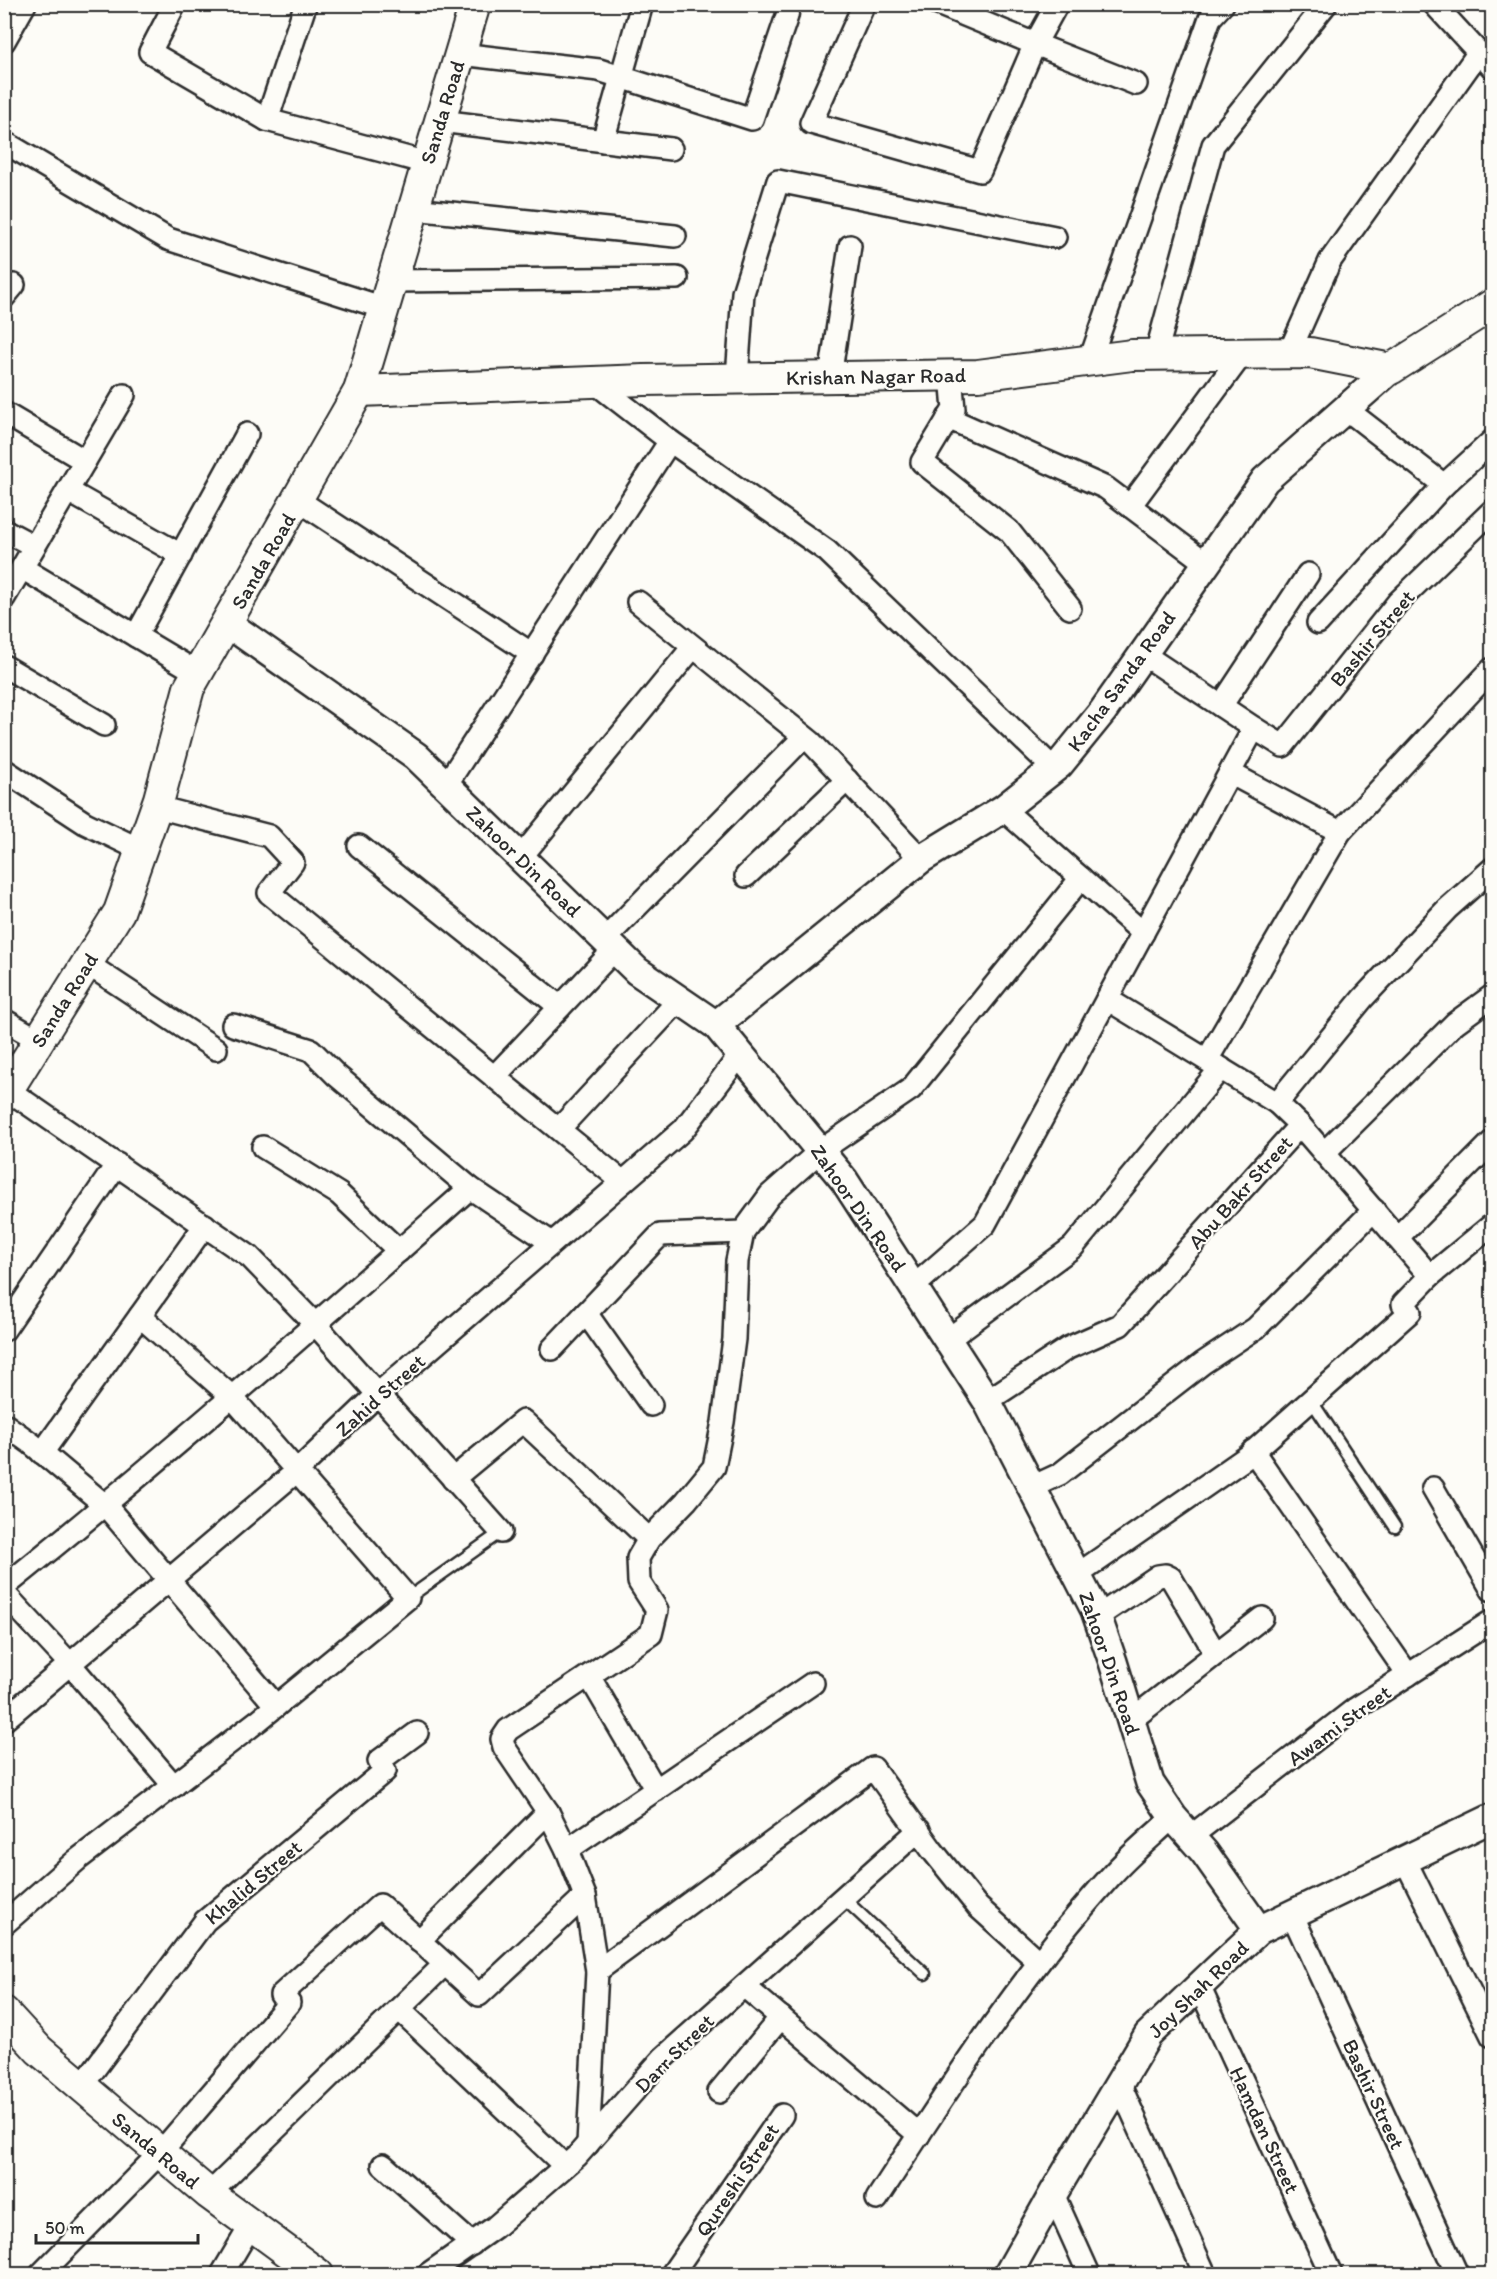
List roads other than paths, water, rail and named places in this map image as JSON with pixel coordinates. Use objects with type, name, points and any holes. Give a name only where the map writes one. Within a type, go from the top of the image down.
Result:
[{"type":"main road","name":"Sanda Road","points":[[6,1093],[119,912],[157,807],[189,688],[359,391],[475,4]]},
{"type":"main road","name":"Kacha Sanda Road","points":[[1391,369],[1492,305]]},
{"type":"main road","name":"Krishan Nagar Road","points":[[359,391],[737,378],[978,375],[1132,355],[1156,354],[1310,352],[1391,369]]},
{"type":"main road","name":"Sanda Road","points":[[4,2012],[39,2050],[208,2194],[318,2274]]},
{"type":"street","points":[[4,41],[25,4]]},
{"type":"street","points":[[175,4],[150,52],[267,120],[427,163]]},
{"type":"street","points":[[603,141],[642,4]]},
{"type":"street","points":[[460,54],[599,70],[752,119],[789,4]]},
{"type":"street","points":[[864,4],[811,123],[980,171],[1035,44],[1057,4]]},
{"type":"street","points":[[938,4],[1136,84]]},
{"type":"street","points":[[1090,360],[1210,18],[1223,4]]},
{"type":"street","points":[[1156,354],[1214,146],[1326,4]]},
{"type":"street","points":[[1288,353],[1330,261],[1486,60],[1434,4]]},
{"type":"street","points":[[267,120],[305,6]]},
{"type":"street","points":[[440,121],[671,149]]},
{"type":"street","points":[[4,142],[168,239],[388,294],[677,278]]},
{"type":"street","points":[[737,378],[743,293],[778,181],[1055,237]]},
{"type":"street","points":[[413,209],[675,236]]},
{"type":"street","points":[[830,377],[850,246]]},
{"type":"street","points":[[1130,506],[1243,354]]},
{"type":"street","name":"Kacha Sanda Road","points":[[716,1025],[921,859],[1004,809],[1054,769],[1103,711],[1265,480],[1391,369]]},
{"type":"street","points":[[951,375],[954,409],[922,462],[1009,531],[1070,608]]},
{"type":"street","points":[[594,382],[670,441],[827,551],[1054,769]]},
{"type":"street","points":[[4,598],[124,395]]},
{"type":"street","points":[[1346,409],[1444,485]]},
{"type":"street","points":[[4,413],[85,461]]},
{"type":"street","points":[[948,418],[1106,488],[1206,563]]},
{"type":"street","points":[[136,636],[247,434]]},
{"type":"street","points":[[446,785],[670,441]]},
{"type":"street","points":[[1318,622],[1444,485],[1492,441]]},
{"type":"street","points":[[68,491],[181,555]]},
{"type":"street","points":[[298,500],[532,654]]},
{"type":"street","name":"Bashir Street","points":[[1254,728],[1283,746],[1398,602],[1492,511]]},
{"type":"street","points":[[4,530],[34,546]]},
{"type":"street","points":[[22,568],[198,673]]},
{"type":"street","points":[[1221,706],[1308,574]]},
{"type":"street","points":[[638,603],[804,737],[921,859]]},
{"type":"street","name":"Zahoor Din Road","points":[[227,622],[416,756],[637,970],[716,1025],[844,1180],[987,1401],[1077,1575],[1097,1617],[1150,1783],[1182,1827],[1204,1852],[1259,1930]]},
{"type":"street","points":[[520,857],[693,647]]},
{"type":"street","points":[[913,1287],[985,1224],[1254,728],[1143,654]]},
{"type":"street","points":[[4,666],[104,726]]},
{"type":"street","points":[[948,1340],[1073,1247],[1214,1064],[1340,832],[1492,669]]},
{"type":"street","points":[[494,1077],[560,1007],[610,945],[804,737]]},
{"type":"street","points":[[4,770],[86,823],[141,850]]},
{"type":"street","points":[[1230,772],[1340,832]]},
{"type":"street","points":[[746,876],[847,780]]},
{"type":"street","points":[[157,807],[269,836],[293,862],[269,893],[623,1182]]},
{"type":"street","points":[[1004,809],[1143,933]]},
{"type":"street","points":[[359,846],[560,1007]]},
{"type":"street","name":"Abu Bakr Street","points":[[987,1401],[1068,1348],[1120,1325],[1300,1125],[1277,1103],[1363,998],[1447,909],[1492,869]]},
{"type":"street","points":[[588,2144],[597,1971],[585,1896],[567,1850],[548,1812],[504,1748],[502,1739],[508,1730],[651,1634],[657,1610],[639,1582],[638,1558],[649,1539],[686,1501],[714,1467],[723,1422],[734,1339],[737,1261],[743,1232],[770,1195],[820,1151],[911,1089],[1081,878]]},
{"type":"street","points":[[86,963],[216,1050]]},
{"type":"street","points":[[1324,1153],[1455,1023],[1492,996]]},
{"type":"street","points":[[1107,999],[1277,1103]]},
{"type":"street","points":[[559,1129],[679,1000]]},
{"type":"street","points":[[4,1020],[39,1040]]},
{"type":"street","points":[[233,1025],[311,1050],[336,1075],[470,1188],[552,1243]]},
{"type":"street","name":"Zahid Street","points":[[4,1720],[297,1472],[378,1394],[683,1130],[740,1055]]},
{"type":"street","points":[[6,1093],[117,1164],[250,1257],[316,1325],[501,1532]]},
{"type":"street","points":[[1300,1125],[1430,1276]]},
{"type":"street","points":[[1397,1238],[1492,1142]]},
{"type":"street","points":[[263,1147],[339,1194],[399,1251]]},
{"type":"street","points":[[4,1330],[117,1164]]},
{"type":"street","points":[[4,1587],[106,1506],[316,1325],[470,1188]]},
{"type":"street","points":[[1032,1487],[1060,1474],[1203,1363],[1256,1328],[1374,1210]]},
{"type":"street","points":[[1077,1575],[1253,1451],[1410,1312],[1403,1304],[1430,1276],[1492,1225]]},
{"type":"street","points":[[42,1453],[205,1226]]},
{"type":"street","points":[[552,1349],[660,1235],[743,1232]]},
{"type":"street","points":[[586,1313],[651,1405]]},
{"type":"street","points":[[4,1924],[77,1860],[276,1706],[408,1598],[232,1397],[140,1316]]},
{"type":"street","points":[[453,1479],[523,1420],[649,1539]]},
{"type":"street","points":[[4,1424],[106,1506],[276,1706]]},
{"type":"street","points":[[1253,1451],[1408,1675]]},
{"type":"street","points":[[1433,1488],[1492,1590]]},
{"type":"street","points":[[1097,1617],[1158,1576],[1165,1575],[1171,1578],[1216,1654]]},
{"type":"street","points":[[4,1593],[70,1664],[174,1786]]},
{"type":"street","points":[[1131,1720],[1262,1618]]},
{"type":"street","name":"Awami Street","points":[[877,2199],[960,2072],[1039,1962],[1111,1875],[1355,1709],[1492,1621]]},
{"type":"street","points":[[589,1676],[656,1790]]},
{"type":"street","points":[[567,1850],[813,1683]]},
{"type":"street","name":"Khalid Street","points":[[81,2087],[205,1921],[386,1772],[379,1761],[417,1733]]},
{"type":"street","points":[[597,1971],[873,1768],[932,1850],[978,1908],[1039,1962]]},
{"type":"street","points":[[419,1941],[548,1812]]},
{"type":"street","name":"Joy Shah Road","points":[[1008,2274],[1148,2035],[1199,1986],[1259,1930],[1492,1818]]},
{"type":"street","name":"Darr Street","points":[[428,2274],[495,2227],[566,2166],[664,2057],[919,1830]]},
{"type":"street","points":[[1405,1860],[1492,2036]]},
{"type":"street","points":[[41,2274],[160,2153],[289,2003],[281,1995],[380,1905],[479,1995],[585,1896]]},
{"type":"street","name":"Bashir Street","points":[[1292,1914],[1457,2274]]},
{"type":"street","points":[[208,2194],[445,1964]]},
{"type":"street","points":[[744,1986],[919,2135]]},
{"type":"street","name":"Hamdan Street","points":[[1199,1986],[1331,2274]]},
{"type":"street","points":[[399,2009],[566,2166]]},
{"type":"street","points":[[719,2092],[781,2017]]},
{"type":"street","points":[[1119,2083],[1205,2274]]},
{"type":"street","name":"Qureshi Street","points":[[672,2274],[782,2115]]},
{"type":"street","points":[[383,2165],[472,2244]]},
{"type":"street","points":[[1053,2194],[1089,2274]]},
{"type":"street","points":[[222,2274],[251,2225]]},
{"type":"lane","points":[[1311,1400],[1395,1527]]},
{"type":"lane","points":[[408,1598],[501,1532]]},
{"type":"lane","points":[[843,1898],[925,1974]]}]
